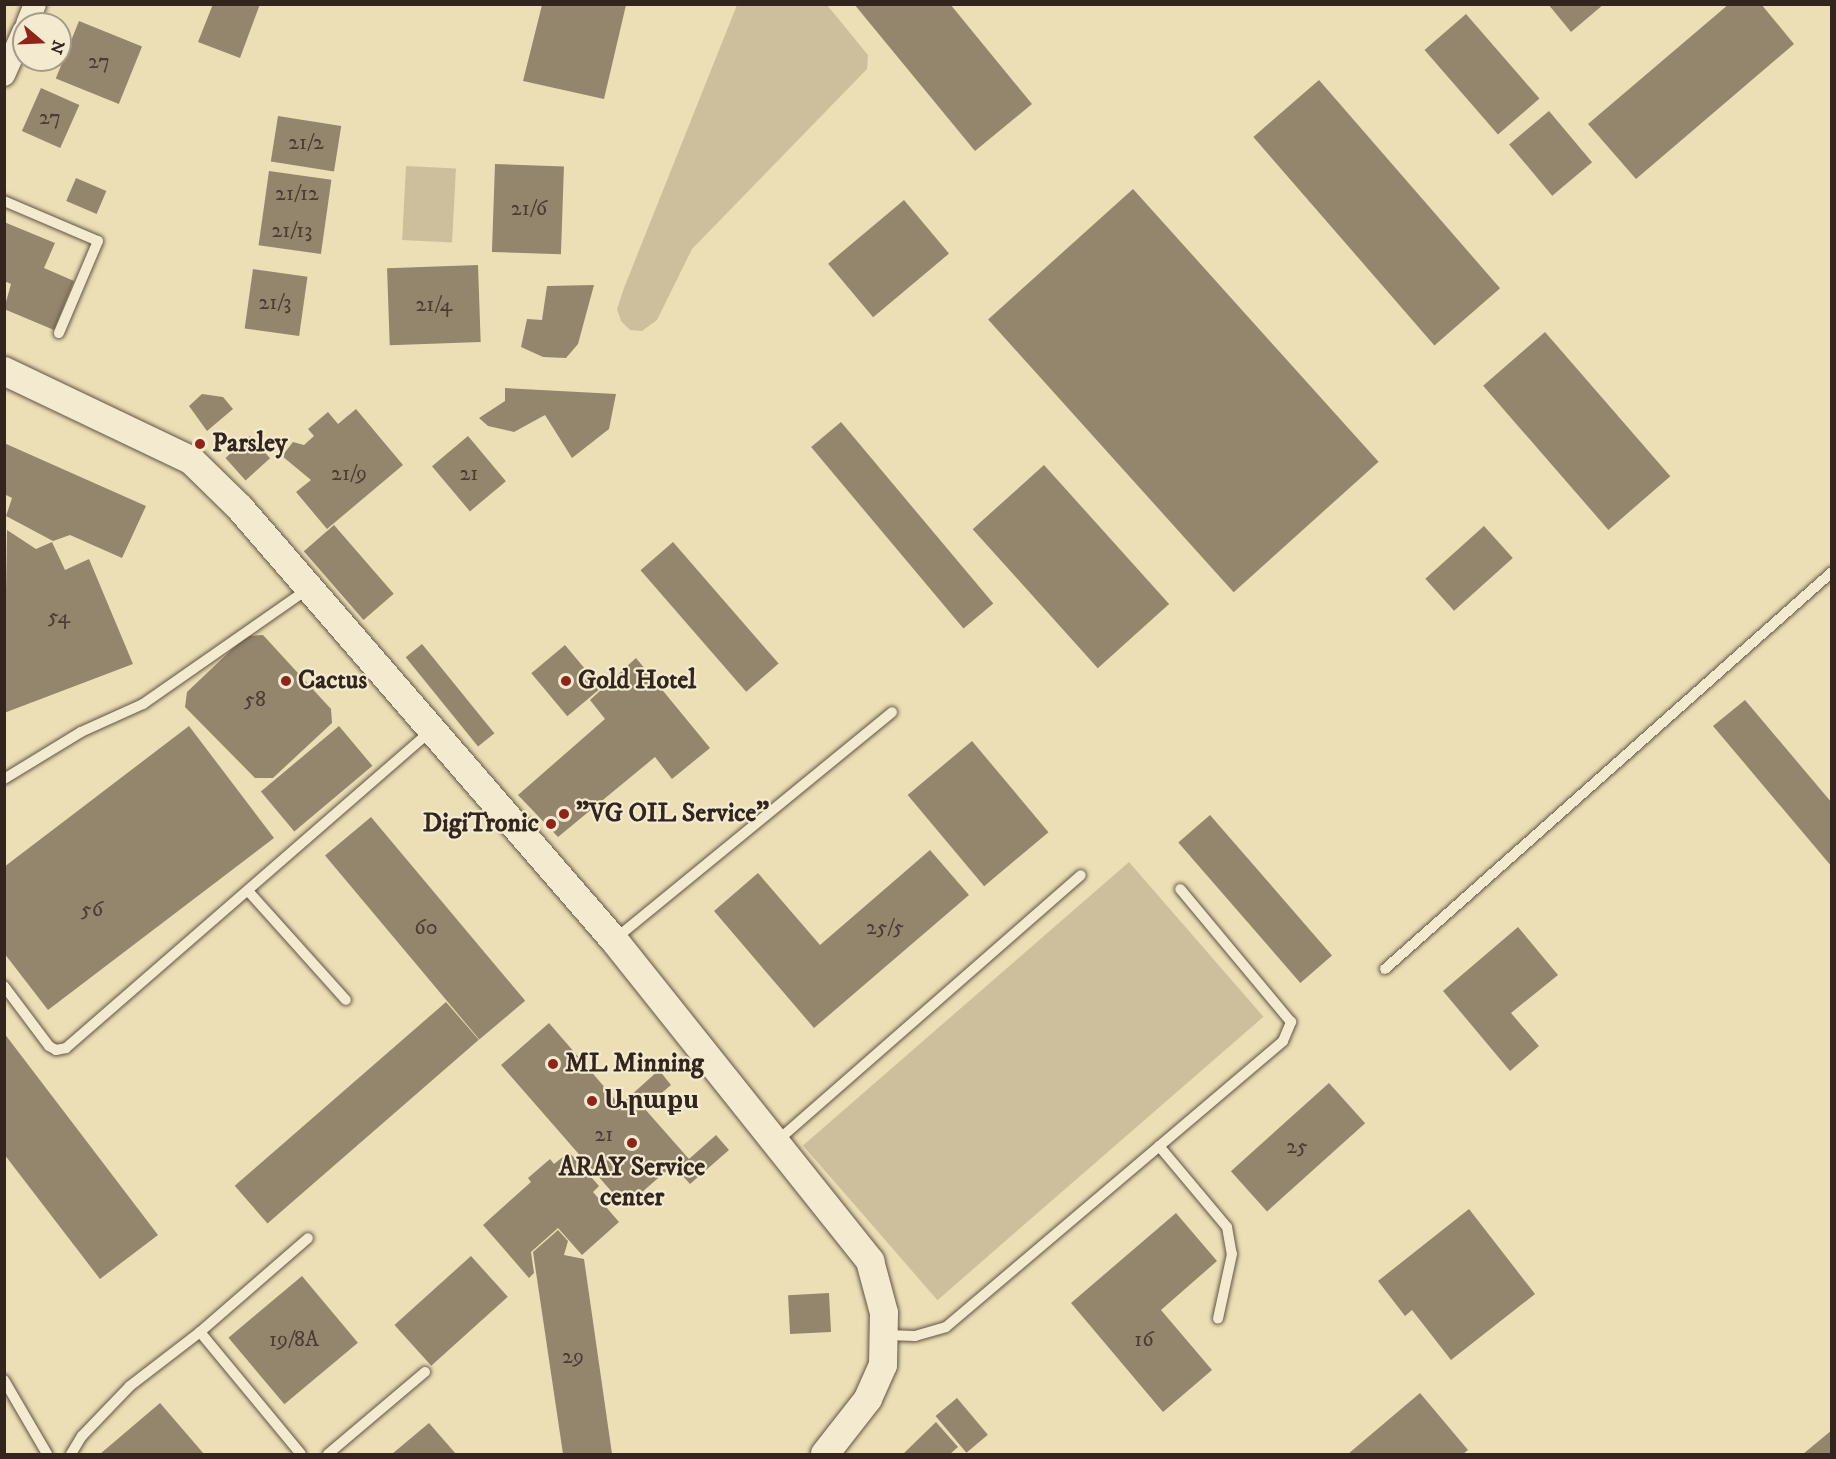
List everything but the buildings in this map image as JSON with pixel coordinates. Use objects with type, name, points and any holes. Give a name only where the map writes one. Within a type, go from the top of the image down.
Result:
[{"type":"street","points":[[4,75],[12,57]]},
{"type":"street","points":[[4,371],[191,460],[240,508],[609,944],[770,1148],[852,1261],[880,1335],[875,1387],[825,1455]]},
{"type":"street","points":[[4,385],[185,472],[232,516],[298,596],[609,944]]},
{"type":"street","points":[[809,1455],[863,1383],[880,1335]]},
{"type":"lane","points":[[4,201],[98,242],[59,333]]},
{"type":"lane","points":[[1384,969],[1832,572]]},
{"type":"lane","points":[[4,779],[81,732],[143,704],[298,596]]},
{"type":"lane","points":[[609,944],[892,712]]},
{"type":"lane","points":[[4,986],[50,1046],[56,1050],[66,1048],[249,892],[424,737]]},
{"type":"lane","points":[[770,1148],[1082,875]]},
{"type":"lane","points":[[880,1335],[915,1336],[946,1327],[1283,1041],[1291,1022],[1180,889]]},
{"type":"lane","points":[[249,892],[346,1000]]},
{"type":"lane","points":[[1159,1146],[1227,1227],[1232,1254],[1218,1319]]},
{"type":"lane","points":[[71,1455],[82,1436],[130,1386],[200,1332],[308,1238]]},
{"type":"lane","points":[[200,1332],[301,1455]]},
{"type":"lane","points":[[328,1455],[425,1372]]},
{"type":"lane","points":[[4,1380],[47,1455]]},
{"type":"shaded area","points":[[737,5],[827,5],[868,55],[867,69],[692,249],[657,320],[642,331],[630,330],[621,321],[617,309]]},
{"type":"shaded area","points":[[406,166],[456,169],[452,243],[402,240]]},
{"type":"shaded area","points":[[1129,862],[1263,1017],[937,1300],[803,1145]]},
{"type":"place","name":"Parsley","points":[[200,444]]},
{"type":"place","name":"Cactus","points":[[286,681]]},
{"type":"place","name":"Gold Hotel","points":[[566,681]]},
{"type":"place","name":"\"VG OIL Service\"","points":[[564,814]]},
{"type":"place","name":"DigiTronic","points":[[551,824]]},
{"type":"place","name":"ML Minning","points":[[553,1064]]},
{"type":"place","name":"Արաքս","points":[[592,1101]]},
{"type":"place","name":"ARAY Service center","points":[[632,1143]]}]
